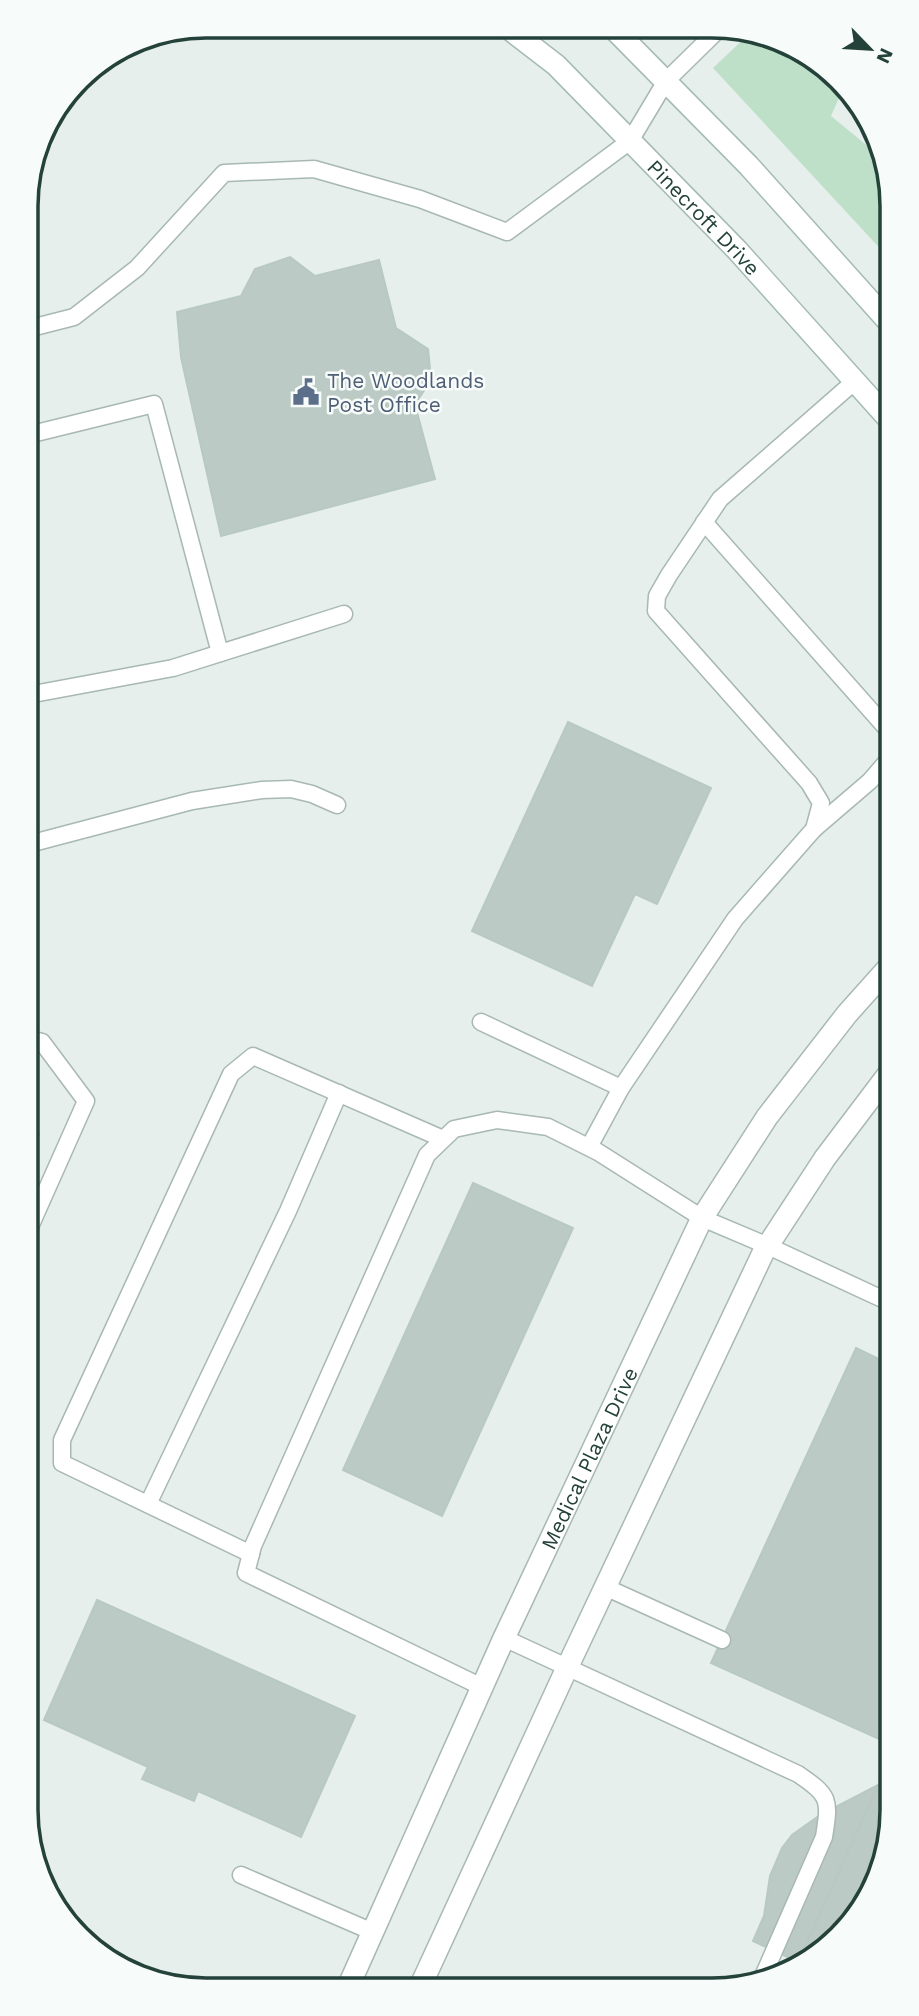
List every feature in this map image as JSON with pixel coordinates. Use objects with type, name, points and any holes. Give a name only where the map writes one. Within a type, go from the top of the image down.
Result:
[{"type":"street","name":"Pinecroft Drive","points":[[521,38],[556,65],[737,250],[880,410]]},
{"type":"street","points":[[623,38],[749,166],[880,312]]},
{"type":"street","name":"Medical Plaza Drive","points":[[353,1978],[504,1638],[702,1218],[767,1117],[846,1014],[880,977]]},
{"type":"street","points":[[424,1978],[605,1587],[768,1246],[825,1158],[880,1085]]},
{"type":"lane","points":[[39,327],[74,317],[136,268],[224,173],[314,169],[420,199],[507,232],[630,141],[666,81],[710,38]]},
{"type":"lane","points":[[814,829],[821,803],[809,783],[656,611],[657,596],[720,499],[855,381]]},
{"type":"lane","points":[[39,432],[154,404],[220,653]]},
{"type":"lane","points":[[705,522],[880,721]]},
{"type":"lane","points":[[39,690],[173,668],[344,614]]},
{"type":"lane","points":[[589,1147],[621,1088],[735,919],[814,829],[880,769]]},
{"type":"lane","points":[[39,841],[192,801],[262,790],[291,789],[312,794],[337,805]]},
{"type":"lane","points":[[481,1022],[621,1088]]},
{"type":"lane","points":[[38,1041],[42,1042],[86,1101],[38,1208]]},
{"type":"lane","points":[[251,1553],[62,1463],[62,1440],[231,1074],[253,1056],[443,1139]]},
{"type":"lane","points":[[148,1504],[288,1211],[339,1093]]},
{"type":"lane","points":[[482,1687],[246,1573],[251,1553],[427,1155],[443,1139],[454,1129],[497,1120],[548,1128],[589,1147],[702,1218],[880,1298]]},
{"type":"lane","points":[[605,1587],[722,1640]]},
{"type":"lane","points":[[504,1638],[798,1774],[822,1790],[827,1811],[824,1837],[766,1969]]},
{"type":"lane","points":[[241,1875],[373,1932]]},
{"type":"green space","points":[[741,41],[777,51],[796,61],[815,73],[839,97],[831,116],[870,148],[875,163],[879,185],[880,248],[713,68]]},
{"type":"building","name":"The Woodlands Post Office","points":[[290,257],[315,276],[379,260],[396,328],[428,349],[431,379],[415,405],[435,479],[221,536],[181,357],[177,312],[241,296],[255,269]]},
{"type":"building","points":[[568,722],[711,788],[657,904],[635,894],[592,986],[472,931]]},
{"type":"building","points":[[473,1183],[573,1228],[442,1516],[343,1470]]},
{"type":"building","points":[[856,1348],[880,1360],[879,1739],[711,1663]]},
{"type":"building","points":[[97,1600],[355,1716],[301,1837],[198,1791],[194,1801],[142,1779],[148,1767],[44,1720]]},
{"type":"building","points":[[880,1784],[880,1820],[875,1853],[868,1874],[846,1912],[823,1936],[803,1951]]},
{"type":"building","points":[[878,1785],[803,1951],[790,1958],[753,1941],[764,1916],[770,1876],[782,1848],[792,1835],[820,1815]]},
{"type":"place","name":"The Woodlands Post Office","points":[[306,392]]}]
